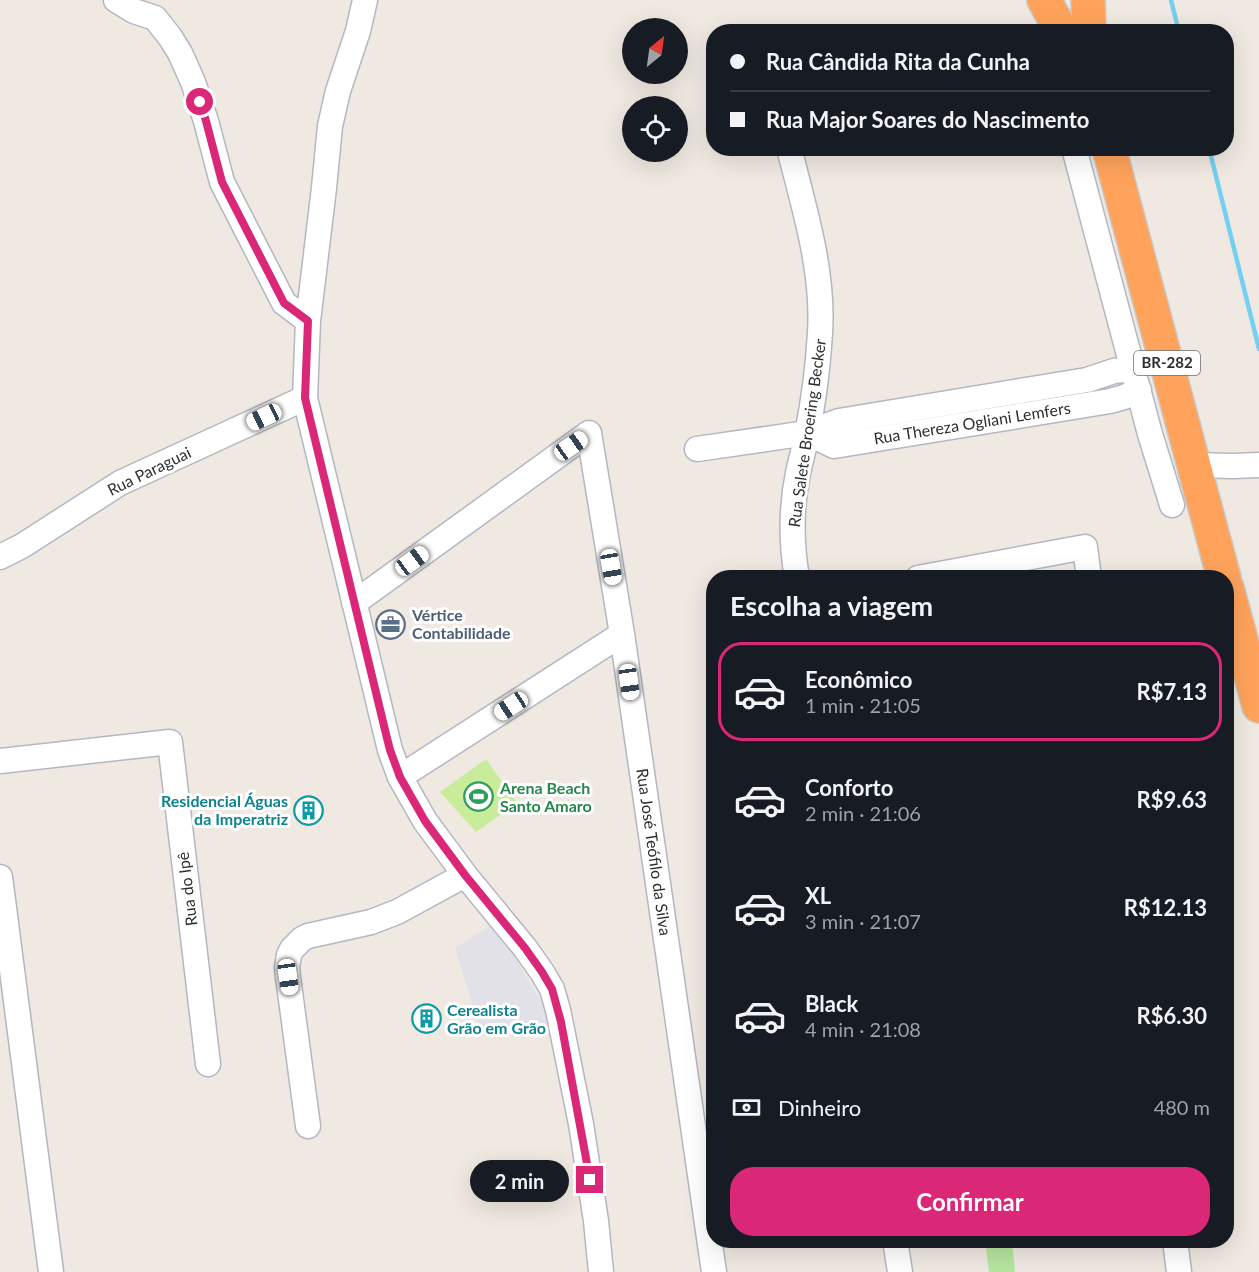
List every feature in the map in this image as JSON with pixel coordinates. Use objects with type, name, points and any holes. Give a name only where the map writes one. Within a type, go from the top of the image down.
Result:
[{"type":"highway","points":[[1044,0],[1058,24]]},
{"type":"highway","points":[[1070,0],[1076,24]]},
{"type":"highway","points":[[1088,0],[1089,24]]},
{"type":"highway","name":"BR-282","points":[[1111,156],[1222,570]]},
{"type":"highway","points":[[1234,614],[1259,706]]},
{"type":"street","points":[[116,0],[134,11],[155,9],[189,73],[206,121],[222,182],[284,303],[308,321]]},
{"type":"street","points":[[365,0],[358,31],[336,97],[330,126],[308,321],[305,398],[390,750],[400,777],[425,821],[536,963],[548,981],[556,1000],[580,1124],[596,1221],[601,1272]]},
{"type":"street","points":[[1037,0],[1041,24]]},
{"type":"street","name":"Rua Salete Broering Becker","points":[[791,156],[819,281],[821,330],[816,378],[793,514],[796,570]]},
{"type":"street","points":[[1076,156],[1150,434],[1172,505]]},
{"type":"street","points":[[1100,374],[1122,328]]},
{"type":"street","name":"Rua Thereza Ogliani Lemfers","points":[[696,449],[807,433],[839,421],[1087,380],[1114,371],[1136,380],[1124,397],[1110,401],[834,446],[807,433]]},
{"type":"street","name":"Rua Paraguai","points":[[0,557],[22,546],[120,483],[305,398]]},
{"type":"street","points":[[1110,401],[1131,415],[1150,434]]},
{"type":"street","name":"Rua José Teófilo da Silva","points":[[354,603],[589,433],[622,634],[706,1217]]},
{"type":"street","points":[[1194,465],[1259,465]]},
{"type":"street","points":[[961,570],[1085,547],[1088,570]]},
{"type":"street","points":[[400,777],[622,634]]},
{"type":"street","name":"Rua do Ipê","points":[[0,761],[170,742],[208,1064]]},
{"type":"street","points":[[308,1126],[288,977],[288,960],[292,949],[308,936],[371,922],[397,912],[465,875]]},
{"type":"street","points":[[0,877],[51,1272]]},
{"type":"street","name":"Rua José Teófilo da Silva","points":[[711,1248],[714,1272]]},
{"type":"street","points":[[896,1248],[900,1272]]},
{"type":"street","points":[[1175,1248],[1179,1272]]},
{"type":"shaded area","points":[[495,923],[554,1024],[482,1036],[455,948]]},
{"type":"green space","name":"Arena Beach Santo Amaro","points":[[486,759],[517,803],[476,832],[440,792]]},
{"type":"green space","points":[[986,1248],[1013,1248],[1015,1272],[989,1272]]},
{"type":"waterway","points":[[1171,0],[1177,24]]},
{"type":"waterway","points":[[1211,156],[1259,349]]},
{"type":"place","name":"Vértice Contabilidade","points":[[391,624]]},
{"type":"place","name":"Arena Beach Santo Amaro","points":[[479,797]]},
{"type":"place","name":"Residencial Águas da Imperatriz","points":[[309,810]]},
{"type":"place","name":"Cerealista Grão em Grão","points":[[426,1019]]},
{"type":"route","points":[[200,102],[222,182],[284,303],[308,321],[305,398],[390,750],[400,777],[425,821],[465,875],[525,948],[552,989],[561,1022],[590,1180]]}]
